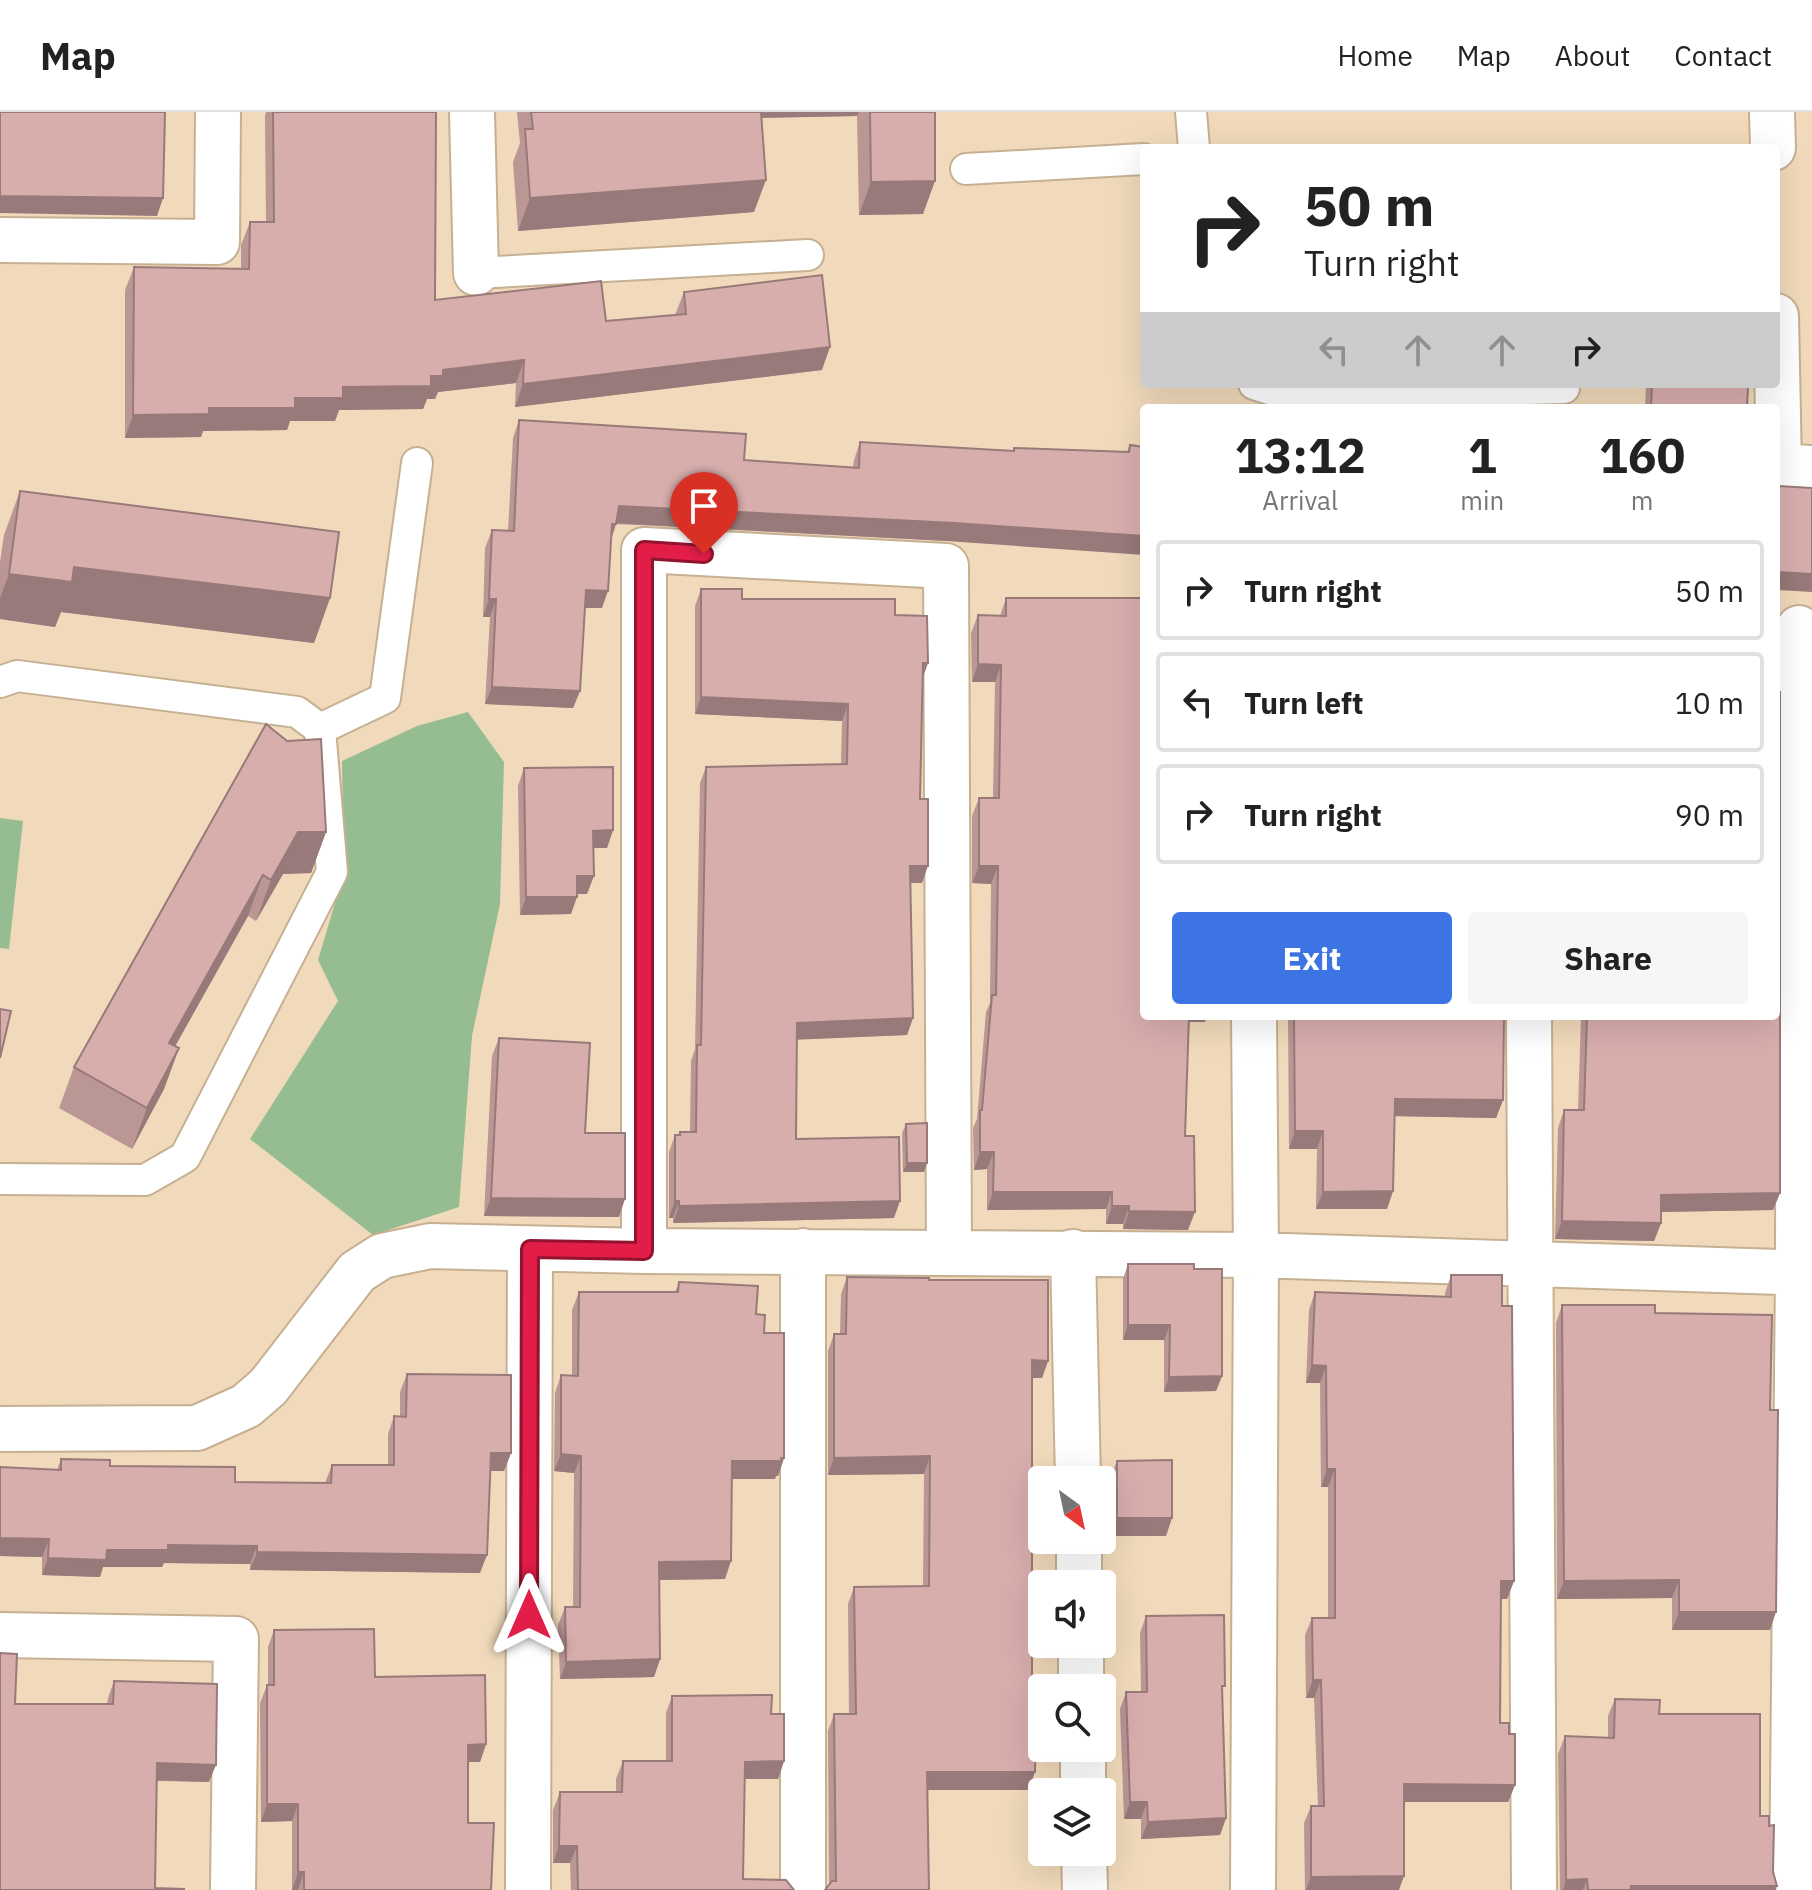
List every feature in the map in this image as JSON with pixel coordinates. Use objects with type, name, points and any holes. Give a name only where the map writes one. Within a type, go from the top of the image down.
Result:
[{"type":"street","points":[[0,240],[217,242],[218,112]]},
{"type":"street","points":[[472,112],[476,273]]},
{"type":"street","points":[[1772,112],[1773,144]]},
{"type":"street","points":[[1780,466],[1812,468]]},
{"type":"street","points":[[644,1251],[644,550],[946,566],[949,1253]]},
{"type":"street","points":[[1792,1890],[1805,1272],[1796,628]]},
{"type":"street","points":[[1253,1890],[1254,1020]]},
{"type":"street","points":[[1529,1020],[1534,1890]]},
{"type":"street","points":[[0,1429],[197,1428],[246,1406],[268,1387],[357,1272],[382,1256],[430,1246],[644,1251],[1256,1255],[1805,1272]]},
{"type":"street","points":[[528,1890],[530,1249]]},
{"type":"street","points":[[803,1251],[803,1890]]},
{"type":"street","points":[[1073,1252],[1078,1466]]},
{"type":"street","points":[[0,1635],[236,1639],[233,1890]]},
{"type":"street","points":[[1084,1866],[1085,1890]]},
{"type":"lane","points":[[1191,112],[1194,144]]},
{"type":"lane","points":[[966,169],[1140,159]]},
{"type":"lane","points":[[476,273],[808,255]]},
{"type":"lane","points":[[1266,388],[1288,395],[1564,388]]},
{"type":"lane","points":[[320,729],[385,698],[417,463]]},
{"type":"lane","points":[[0,682],[17,676],[297,712],[320,729],[332,872],[185,1157],[145,1180],[0,1179]]},
{"type":"green space","points":[[468,712],[504,762],[500,904],[472,1036],[459,1207],[373,1235],[250,1139],[338,1001],[318,960],[344,873],[342,761],[417,726]]},
{"type":"green space","points":[[0,818],[23,821],[9,949],[0,948]]},
{"type":"building","points":[[0,112],[165,112],[163,198],[0,196]]},
{"type":"building","points":[[273,112],[436,112],[435,300],[601,281],[606,321],[686,314],[684,292],[822,275],[830,347],[523,384],[524,360],[443,370],[443,376],[431,376],[431,386],[343,387],[343,398],[295,398],[295,408],[209,408],[209,414],[133,415],[134,267],[249,269],[250,222],[274,222]]},
{"type":"building","points":[[531,112],[761,112],[766,180],[530,198],[525,129],[533,129]]},
{"type":"building","points":[[870,112],[935,112],[935,181],[871,182]]},
{"type":"building","points":[[1652,388],[1748,388],[1747,404],[1651,404]]},
{"type":"building","points":[[519,420],[746,434],[744,460],[859,468],[860,442],[1014,451],[1014,448],[1129,452],[1130,445],[1140,446],[1140,536],[619,506],[616,524],[612,524],[608,591],[586,590],[580,691],[492,687],[496,599],[489,599],[492,530],[514,531]]},
{"type":"building","points":[[1780,486],[1812,488],[1812,574],[1780,572]]},
{"type":"building","points":[[20,491],[339,532],[330,598],[74,567],[72,582],[9,574]]},
{"type":"building","points":[[701,589],[742,589],[742,599],[895,599],[895,615],[927,616],[928,663],[923,663],[920,799],[928,799],[928,866],[910,866],[913,1018],[797,1023],[796,1139],[899,1137],[900,1201],[679,1206],[679,1201],[675,1201],[675,1135],[696,1132],[697,1045],[701,1045],[706,767],[847,764],[848,704],[701,697]]},
{"type":"building","points":[[1006,598],[1140,598],[1140,1020],[1189,1020],[1185,1136],[1194,1136],[1195,1212],[1129,1211],[1129,1206],[1112,1206],[1112,1192],[993,1192],[994,1152],[980,1152],[980,1110],[992,995],[996,995],[998,866],[979,866],[979,798],[999,798],[1001,665],[978,664],[978,615],[1006,616]]},
{"type":"building","points":[[266,724],[287,741],[321,739],[326,832],[298,832],[271,880],[263,875],[169,1043],[179,1048],[147,1108],[74,1067]]},
{"type":"building","points":[[613,767],[613,830],[593,831],[594,876],[577,876],[577,897],[526,897],[524,768]]},
{"type":"building","points":[[0,1009],[11,1011],[0,1058]]},
{"type":"building","points":[[1294,1020],[1504,1020],[1503,1100],[1395,1099],[1393,1191],[1323,1192],[1323,1131],[1295,1131]]},
{"type":"building","points":[[1587,1020],[1780,1020],[1780,1193],[1661,1195],[1661,1223],[1562,1221],[1564,1110],[1584,1110]]},
{"type":"building","points":[[499,1038],[590,1043],[585,1133],[625,1133],[625,1199],[491,1198]]},
{"type":"building","points":[[927,1123],[927,1163],[907,1163],[906,1124]]},
{"type":"building","points":[[1128,1264],[1194,1264],[1194,1269],[1222,1269],[1222,1376],[1169,1377],[1170,1325],[1128,1325]]},
{"type":"building","points":[[1451,1275],[1502,1275],[1502,1306],[1512,1306],[1514,1581],[1501,1581],[1500,1723],[1509,1723],[1509,1734],[1515,1734],[1515,1785],[1404,1784],[1404,1876],[1311,1877],[1311,1806],[1324,1806],[1321,1680],[1313,1680],[1312,1618],[1335,1618],[1335,1469],[1327,1469],[1326,1366],[1312,1365],[1315,1292],[1451,1297]]},
{"type":"building","points":[[847,1277],[1048,1280],[1048,1361],[1032,1360],[1032,1466],[1028,1466],[1028,1554],[1032,1554],[1032,1570],[1028,1570],[1028,1658],[1032,1658],[1032,1674],[1028,1674],[1028,1762],[1035,1762],[1035,1772],[927,1772],[929,1890],[825,1890],[832,1881],[836,1881],[834,1714],[856,1714],[854,1587],[929,1586],[930,1456],[834,1458],[834,1334],[846,1334]]},
{"type":"building","points":[[679,1282],[758,1286],[756,1314],[765,1315],[764,1333],[784,1333],[784,1458],[781,1461],[732,1461],[731,1561],[659,1562],[660,1659],[566,1662],[565,1607],[580,1607],[581,1456],[561,1454],[561,1375],[578,1376],[579,1292],[678,1292]]},
{"type":"building","points":[[1562,1305],[1655,1305],[1655,1313],[1772,1315],[1770,1410],[1778,1410],[1776,1612],[1679,1612],[1679,1580],[1564,1581]]},
{"type":"building","points":[[407,1374],[511,1375],[511,1453],[491,1453],[487,1555],[257,1552],[257,1546],[168,1545],[168,1550],[107,1550],[106,1560],[48,1558],[49,1539],[0,1538],[0,1467],[61,1470],[61,1459],[110,1460],[110,1466],[235,1467],[235,1482],[331,1483],[332,1465],[394,1465],[394,1416],[406,1417]]},
{"type":"building","points":[[1172,1460],[1172,1518],[1117,1518],[1117,1461]]},
{"type":"building","points":[[1224,1615],[1225,1686],[1222,1686],[1226,1818],[1148,1822],[1147,1802],[1130,1802],[1126,1692],[1147,1692],[1146,1616]]},
{"type":"building","points":[[374,1629],[375,1677],[485,1675],[486,1744],[468,1745],[468,1823],[494,1823],[491,1890],[304,1890],[304,1872],[298,1872],[298,1804],[267,1804],[267,1685],[274,1685],[274,1630]]},
{"type":"building","points":[[0,1653],[17,1654],[15,1704],[113,1704],[114,1681],[217,1684],[216,1765],[157,1763],[155,1888],[184,1890],[0,1890]]},
{"type":"building","points":[[772,1695],[771,1714],[784,1714],[784,1761],[745,1762],[743,1879],[786,1880],[794,1890],[578,1890],[577,1846],[559,1846],[560,1792],[622,1792],[623,1761],[672,1761],[672,1696]]},
{"type":"building","points":[[1615,1699],[1660,1700],[1659,1714],[1760,1714],[1760,1816],[1769,1816],[1769,1826],[1774,1825],[1773,1872],[1777,1886],[1631,1886],[1631,1890],[1588,1890],[1587,1879],[1566,1880],[1565,1736],[1614,1738]]},
{"type":"route","points":[[529,1615],[530,1249],[644,1251],[644,550],[704,554]]}]
